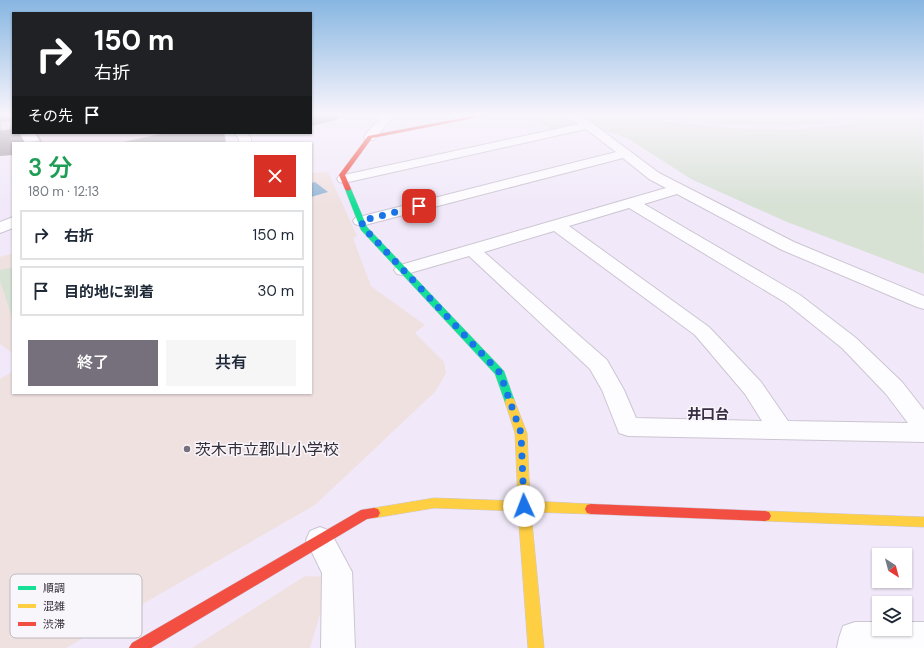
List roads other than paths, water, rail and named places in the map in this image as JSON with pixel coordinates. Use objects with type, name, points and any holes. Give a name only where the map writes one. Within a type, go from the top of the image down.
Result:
[{"type":"street","points":[[364,145],[342,175],[364,228],[500,373],[521,433],[524,506],[536,648]]},
{"type":"street","points":[[344,179],[497,145]]},
{"type":"street","points":[[615,145],[654,176],[788,246],[924,303]]},
{"type":"street","points":[[361,221],[626,154]]},
{"type":"street","points":[[404,270],[679,189]]},
{"type":"street","points":[[632,203],[793,299],[849,343],[894,388],[924,427]]},
{"type":"street","points":[[0,228],[12,222]]},
{"type":"street","points":[[557,225],[702,331],[753,388],[780,430]]},
{"type":"street","points":[[472,250],[599,366],[613,390],[628,427],[924,433]]},
{"type":"street","points":[[137,648],[365,514],[434,503],[924,522]]},
{"type":"street","points":[[320,540],[336,572],[338,648]]},
{"type":"street","points":[[854,648],[856,638],[924,638]]},
{"type":"water","points":[[315,182],[328,192],[312,197],[312,183]]},
{"type":"place","name":"茨木市立郡山小学校","points":[[187,449]]},
{"type":"district","name":"井口台","points":[[708,414]]}]
